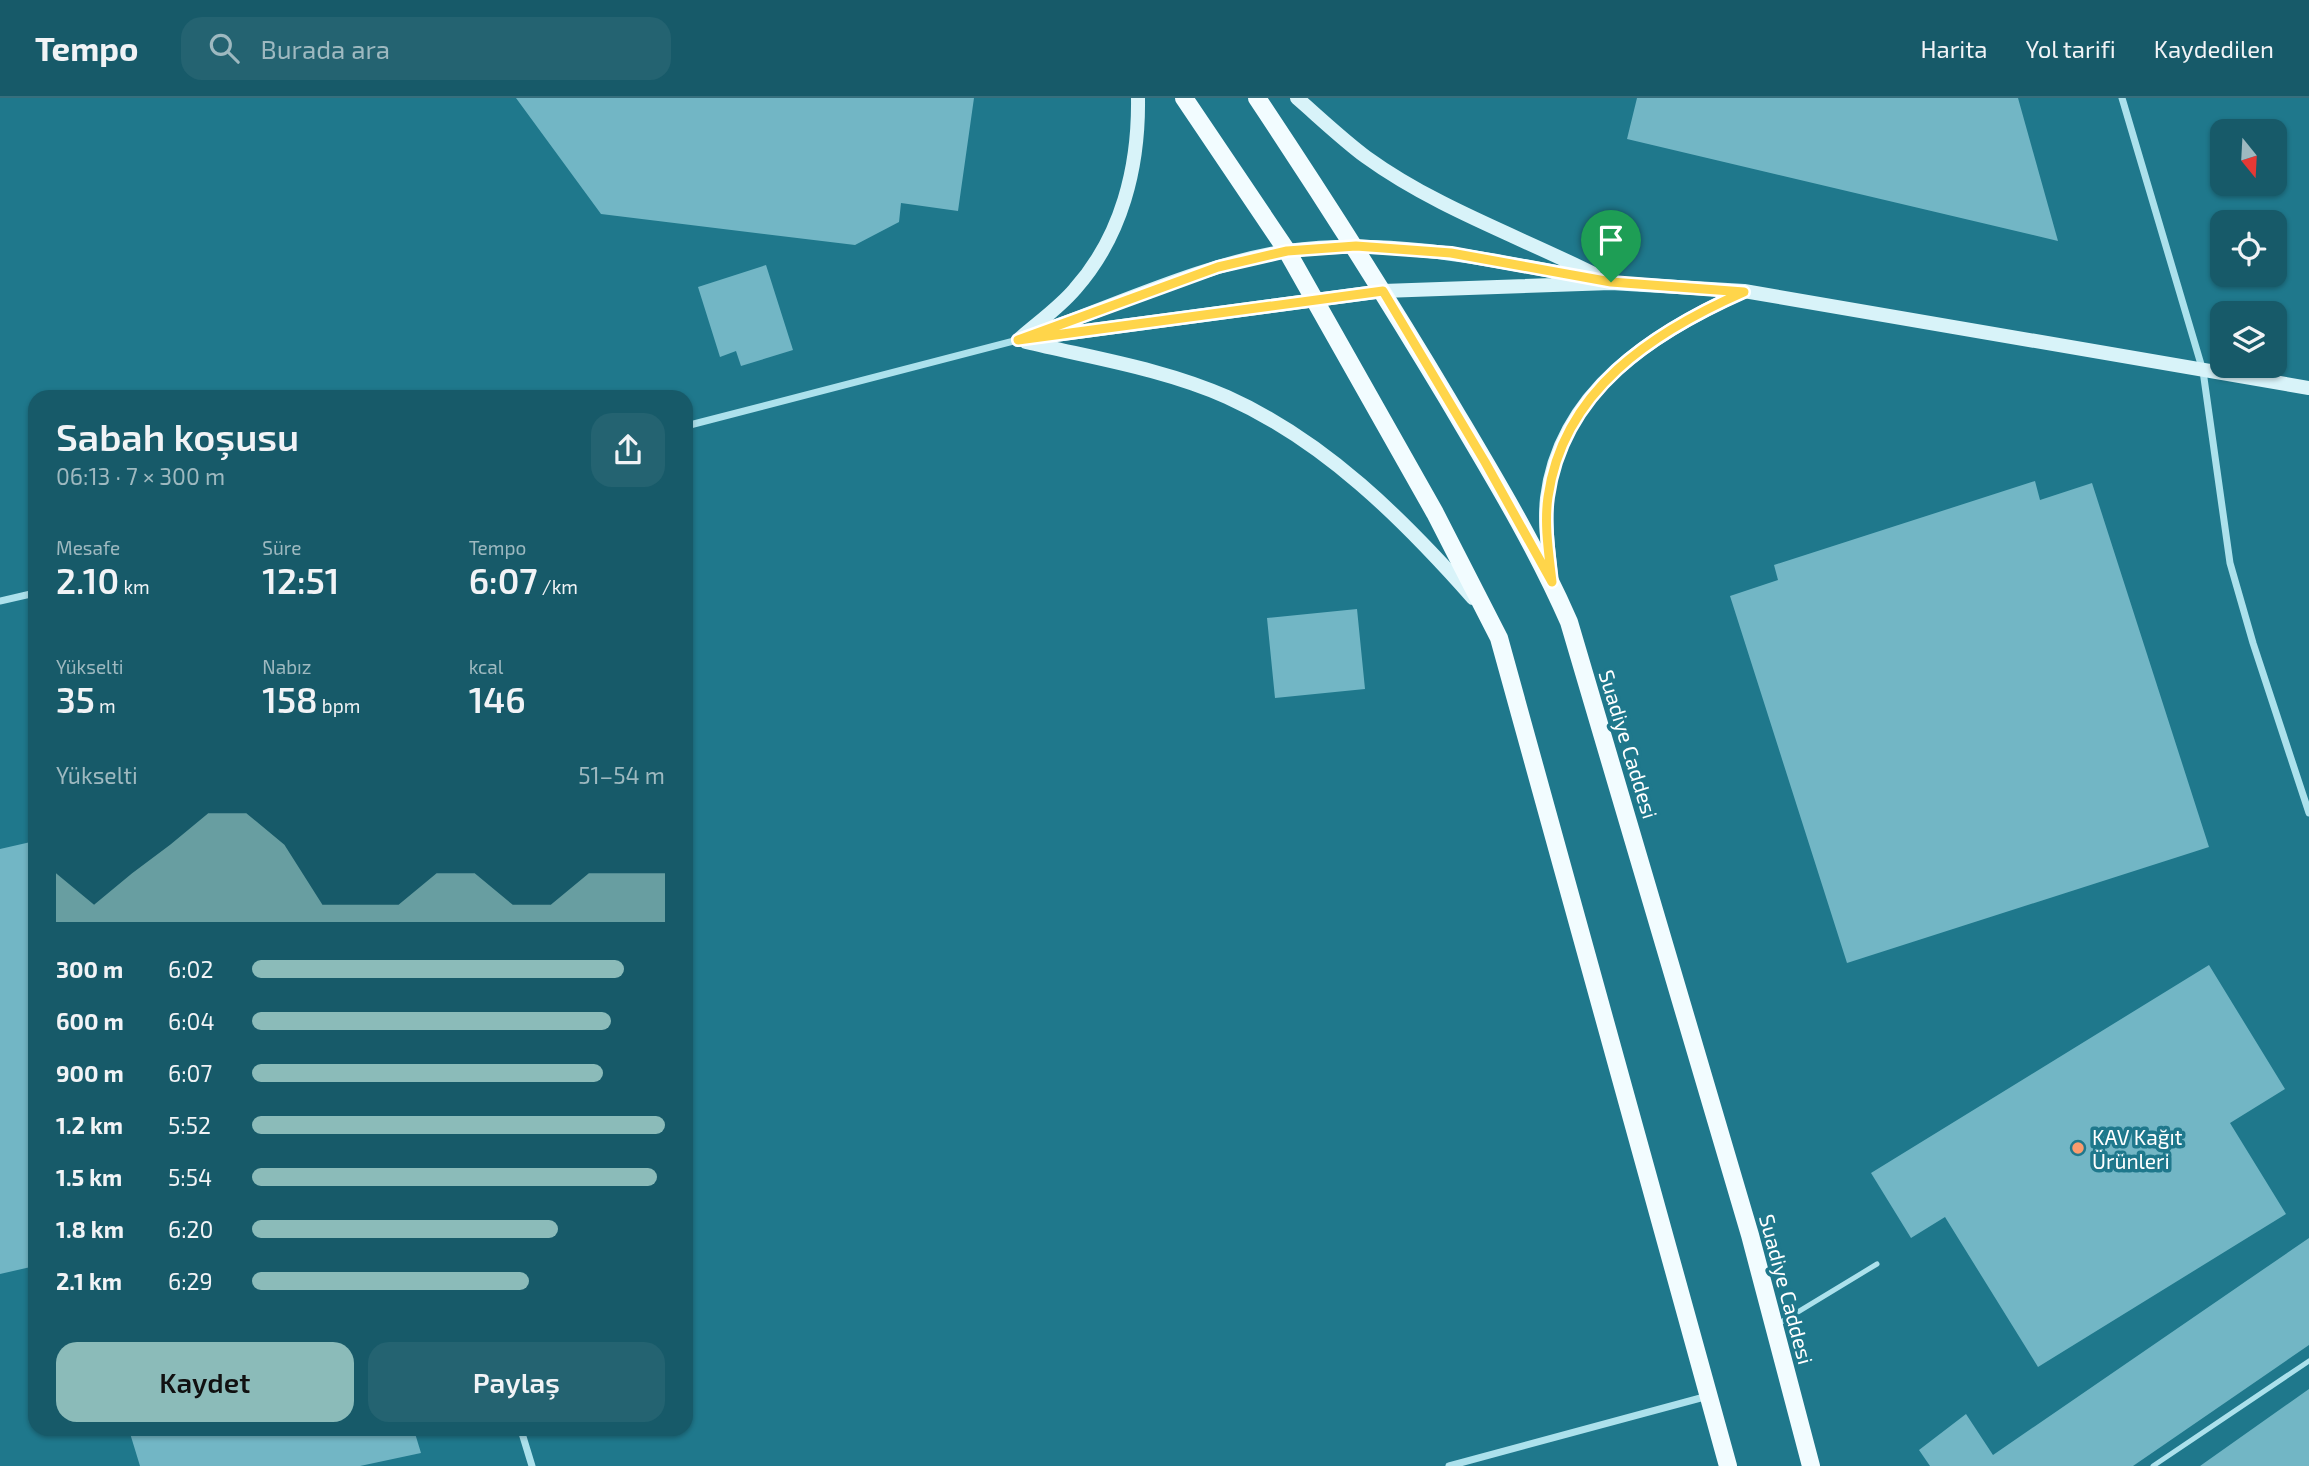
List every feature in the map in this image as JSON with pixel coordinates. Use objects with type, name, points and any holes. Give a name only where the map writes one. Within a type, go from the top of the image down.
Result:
[{"type":"main road","points":[[1018,340],[1075,290],[1110,236],[1126,201],[1133,167],[1138,98]]},
{"type":"main road","points":[[1184,98],[1287,251],[1435,513],[1489,616],[1516,694],[1610,1047],[1728,1466]]},
{"type":"main road","name":"Suadiye Caddesi","points":[[1257,98],[1356,246],[1485,462],[1552,582],[1569,622],[1630,823],[1774,1326],[1811,1466]]},
{"type":"main road","points":[[1297,98],[1367,157],[1403,180],[1455,209],[1611,282]]},
{"type":"main road","points":[[1018,340],[1218,267],[1287,251],[1356,246],[1451,253],[1611,282],[1744,292],[2309,388]]},
{"type":"main road","points":[[1018,340],[1383,291],[1611,282]]},
{"type":"main road","points":[[1552,582],[1546,527],[1547,498],[1554,466],[1566,435],[1586,401],[1643,346],[1687,317],[1744,292]]},
{"type":"main road","points":[[1018,340],[1194,384],[1225,396],[1283,426],[1372,494],[1435,554],[1489,616]]},
{"type":"street","points":[[2122,98],[2203,371],[2230,563],[2253,643],[2309,813]]},
{"type":"street","points":[[693,424],[1018,340]]},
{"type":"street","points":[[0,601],[28,595]]},
{"type":"street","points":[[1449,1466],[1708,1396]]},
{"type":"street","points":[[523,1436],[531,1466]]},
{"type":"lane","points":[[1774,1326],[1877,1264]]},
{"type":"lane","points":[[2153,1466],[2309,1361]]},
{"type":"building","points":[[516,98],[974,98],[958,211],[901,203],[899,222],[855,245],[601,214]]},
{"type":"building","points":[[1637,98],[2018,98],[2058,241],[1627,139]]},
{"type":"building","points":[[766,265],[793,350],[741,366],[736,351],[720,357],[698,287]]},
{"type":"building","points":[[2035,481],[2040,500],[2092,483],[2209,847],[1847,963],[1730,596],[1778,580],[1774,565]]},
{"type":"building","points":[[1357,609],[1365,689],[1275,698],[1267,618]]},
{"type":"building","points":[[28,843],[28,1268],[0,1274],[0,849]]},
{"type":"building","name":"KAV Kağıt Ürünleri","points":[[2209,965],[2285,1089],[2230,1123],[2286,1214],[2038,1367],[1945,1217],[1911,1238],[1871,1173]]},
{"type":"building","points":[[2309,1238],[2309,1345],[2133,1466],[1930,1466],[1919,1450],[1966,1414],[1993,1455]]},
{"type":"building","points":[[2309,1389],[2309,1466],[2200,1466]]},
{"type":"building","points":[[131,1436],[416,1436],[421,1453],[360,1466],[140,1466]]},
{"type":"place","name":"KAV Kağıt Ürünleri","points":[[2078,1148]]},
{"type":"route","points":[[1356,246],[1451,253],[1611,282],[1744,292],[1687,317],[1643,346],[1586,401],[1566,435],[1554,466],[1547,498],[1546,527],[1552,582],[1485,462],[1383,291],[1018,340],[1218,267],[1287,251],[1356,246]]}]
